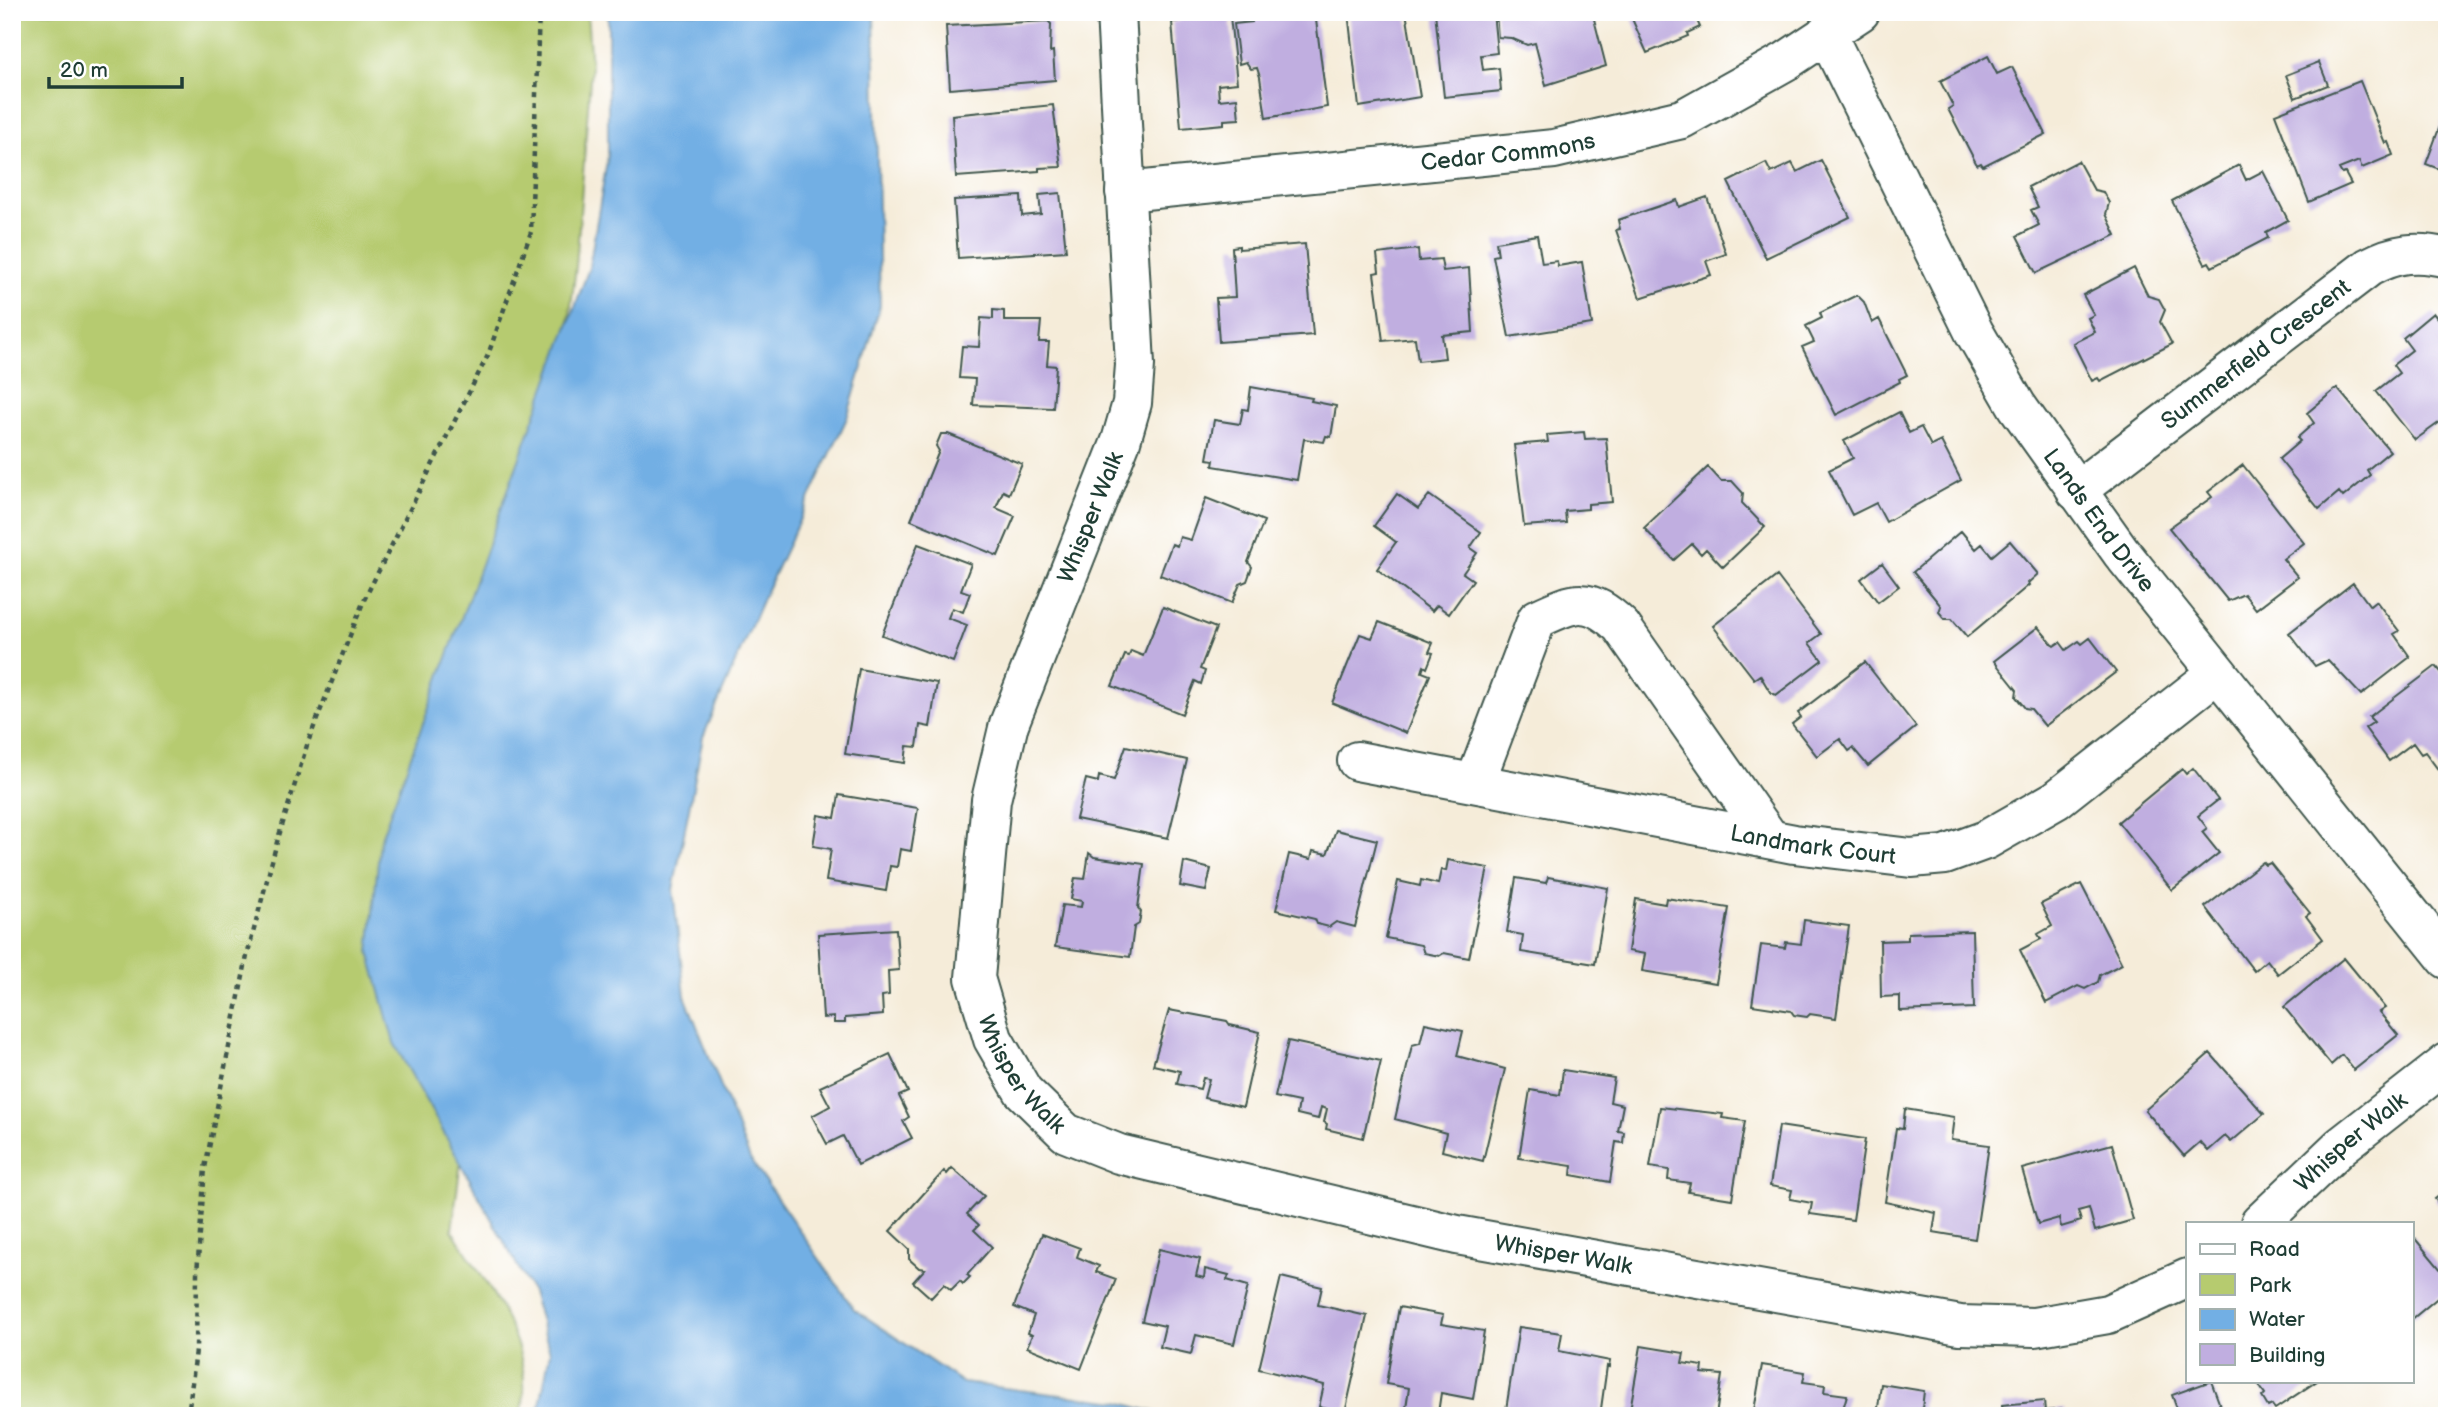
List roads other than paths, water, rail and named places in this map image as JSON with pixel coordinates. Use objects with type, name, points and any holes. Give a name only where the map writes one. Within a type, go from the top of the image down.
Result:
[{"type":"street","name":"Whisper Walk","points":[[1116,12],[1135,365],[1132,403],[1121,441],[1009,724],[991,800],[975,978],[993,1039],[1023,1091],[1066,1133],[1119,1154],[1457,1234],[1960,1325],[2034,1327],[2108,1314],[2186,1279]]},
{"type":"street","name":"Cedar Commons","points":[[1125,192],[1554,149],[1682,119],[1786,61],[1860,12]]},
{"type":"street","name":"Lands End Drive","points":[[1826,33],[1974,332],[2017,406],[2076,492],[2217,673],[2447,959]]},
{"type":"street","name":"Summerfield Crescent","points":[[2076,492],[2369,267],[2389,256],[2422,251],[2447,258]]},
{"type":"street","points":[[1475,783],[1537,619],[1561,608],[1580,604],[1601,607],[1621,626],[1770,839]]},
{"type":"street","name":"Landmark Court","points":[[1357,761],[1770,839],[1911,858],[1945,855],[1986,840],[2056,800],[2217,673]]},
{"type":"street","name":"Whisper Walk","points":[[2261,1222],[2341,1146],[2447,1063]]},
{"type":"water","points":[[608,12],[874,12],[880,306],[847,418],[764,596],[703,737],[673,890],[685,996],[750,1159],[854,1309],[963,1383],[1119,1402],[1168,1416],[538,1416],[550,1352],[532,1292],[394,1043],[369,952],[380,841],[589,268],[608,155]]}]
